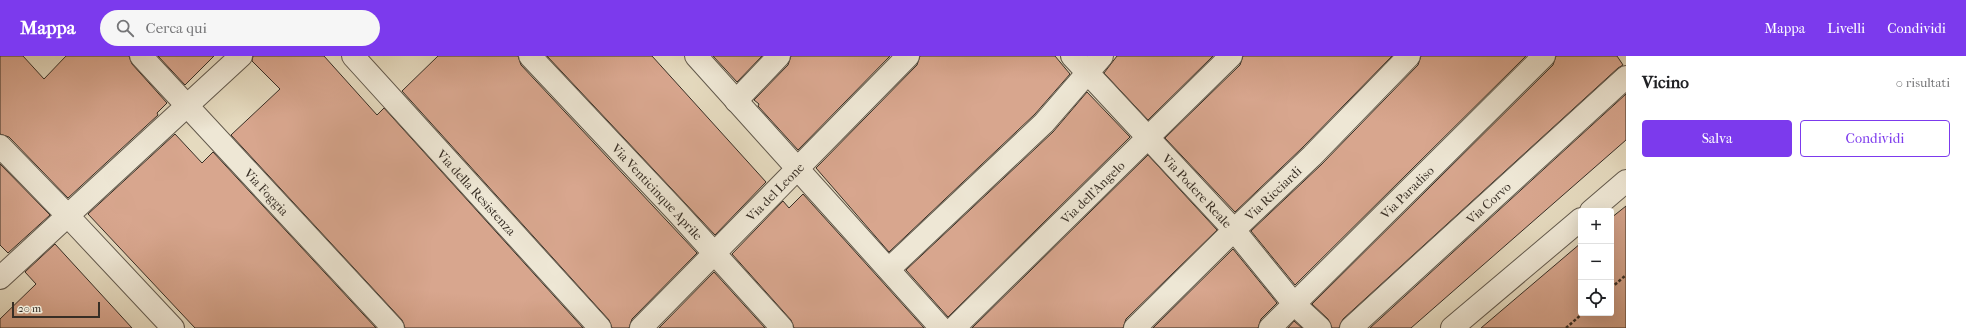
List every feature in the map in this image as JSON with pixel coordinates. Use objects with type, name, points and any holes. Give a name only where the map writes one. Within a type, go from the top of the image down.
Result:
[{"type":"street","name":"Via Foggia","points":[[141,56],[393,328]]},
{"type":"street","points":[[0,278],[242,56]]},
{"type":"street","name":"Via della Resistenza","points":[[353,56],[600,328]]},
{"type":"street","name":"Via Venticinque Aprile","points":[[530,56],[782,328]]},
{"type":"street","points":[[696,56],[799,168],[941,328]]},
{"type":"street","points":[[736,101],[779,56]]},
{"type":"street","name":"Via del Leone","points":[[641,328],[908,56]]},
{"type":"street","name":"Via Podere Reale","points":[[1072,56],[1234,230],[1294,304],[1320,328]]},
{"type":"street","points":[[889,269],[1044,123],[1102,56]]},
{"type":"street","name":"Via dell'Angelo","points":[[954,328],[1231,56]]},
{"type":"street","name":"Via Ricciardi","points":[[1135,328],[1234,230],[1312,156],[1409,56]]},
{"type":"street","name":"Via Paradiso","points":[[1270,328],[1544,56]]},
{"type":"street","name":"Via Corvo","points":[[1351,328],[1626,77]]},
{"type":"street","points":[[0,146],[173,328]]},
{"type":"street","points":[[1594,208],[1626,181]]},
{"type":"street","points":[[1452,328],[1578,222]]},
{"type":"path","points":[[1614,285],[1626,275]]},
{"type":"path","points":[[1566,328],[1580,316]]},
{"type":"building","points":[[0,56],[23,56],[44,79],[66,56],[129,56],[132,64],[167,103],[157,113],[158,115],[68,198],[9,137],[0,134]]},
{"type":"building","points":[[158,56],[214,56],[185,85]]},
{"type":"building","points":[[253,56],[324,56],[377,115],[384,108],[583,328],[405,328],[402,320],[231,135],[280,89],[252,61]]},
{"type":"building","points":[[438,56],[518,56],[521,65],[697,253],[632,319],[629,328],[612,328],[609,320],[402,91]]},
{"type":"building","points":[[547,56],[652,56],[766,182],[715,235]]},
{"type":"building","points":[[713,56],[762,56],[737,82]]},
{"type":"building","points":[[791,56],[890,56],[798,150],[754,100],[788,65]]},
{"type":"building","points":[[920,56],[1055,56],[1070,74],[1035,114],[889,252],[816,168],[917,65]]},
{"type":"building","points":[[1117,56],[1213,56],[1148,120],[1104,73]]},
{"type":"building","points":[[1243,56],[1392,56],[1303,147],[1235,212],[1165,138],[1240,65]]},
{"type":"building","points":[[1421,56],[1526,56],[1295,285],[1251,231],[1321,165],[1418,65]]},
{"type":"building","points":[[1556,56],[1617,56],[1623,65],[1343,319],[1339,328],[1332,328],[1328,319],[1312,304],[1553,65]]},
{"type":"building","points":[[1087,92],[1130,137],[948,317],[906,270],[1053,132]]},
{"type":"building","points":[[1626,94],[1626,140],[1411,328],[1370,328]]},
{"type":"building","points":[[175,134],[202,163],[213,152],[376,328],[195,328],[88,214]]},
{"type":"building","points":[[1148,155],[1217,230],[1126,319],[1123,328],[972,328]]},
{"type":"building","points":[[0,164],[50,215],[8,253],[0,245]]},
{"type":"building","points":[[803,194],[924,328],[794,328],[791,320],[732,254],[783,201],[789,208]]},
{"type":"building","points":[[1626,206],[1626,328],[1481,328],[1578,246],[1578,316],[1614,316],[1614,216]]},
{"type":"building","points":[[55,244],[132,328],[0,328],[0,319],[36,284],[25,272]]},
{"type":"building","points":[[1233,249],[1277,303],[1261,319],[1258,328],[1153,328]]},
{"type":"building","points":[[714,272],[765,328],[659,328]]},
{"type":"building","points":[[1294,321],[1302,328],[1288,328]]}]
